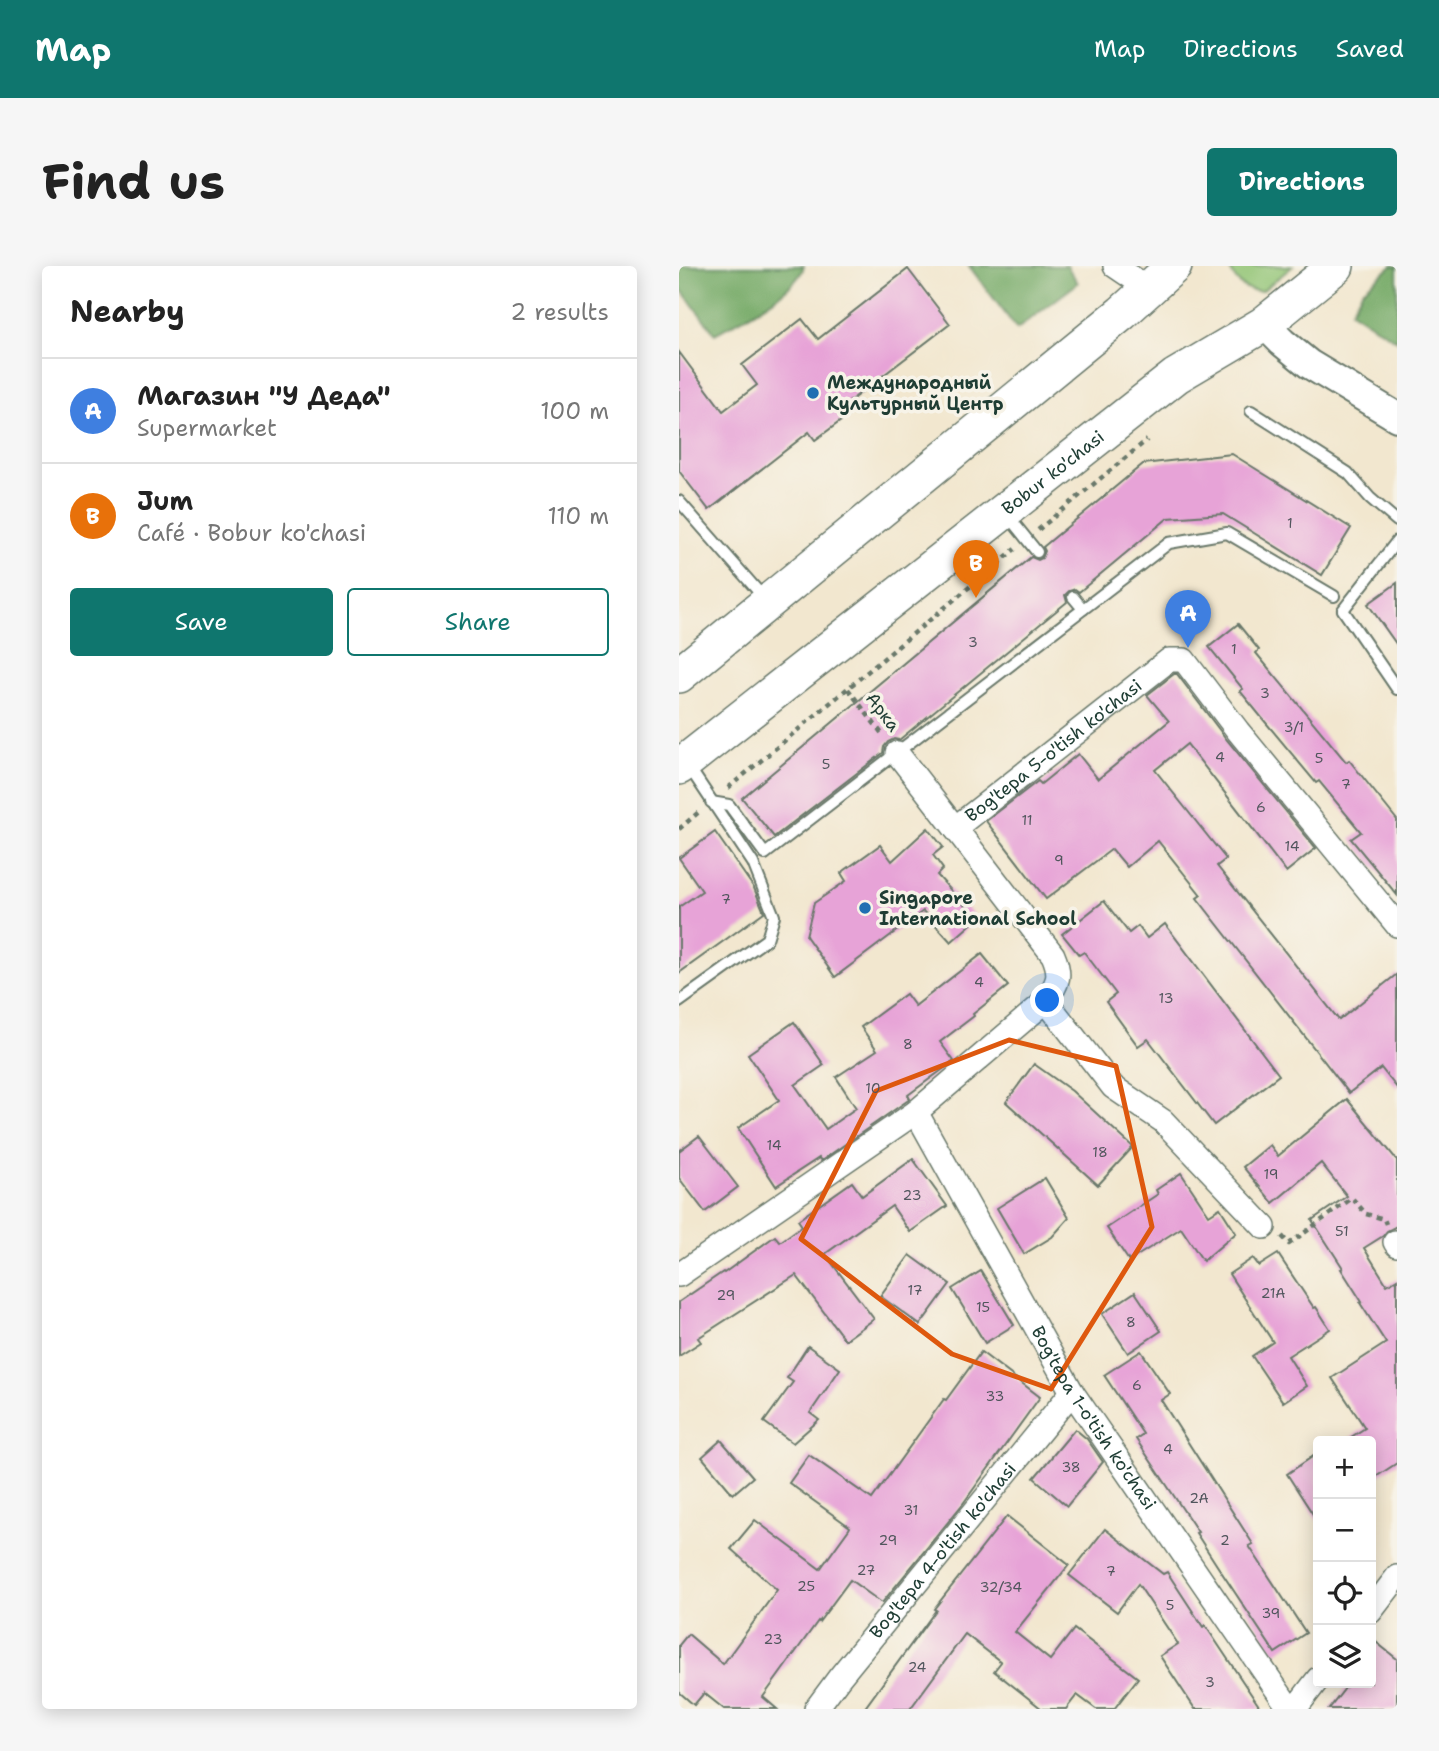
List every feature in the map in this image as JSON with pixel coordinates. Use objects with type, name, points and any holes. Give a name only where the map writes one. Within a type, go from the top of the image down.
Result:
[{"type":"main road","name":"Bobur ko'chasi","points":[[681,759],[713,741],[1176,376],[1264,324],[1336,266]]},
{"type":"main road","points":[[679,675],[1122,313],[1162,277]]},
{"type":"street","points":[[1115,266],[1162,277]]},
{"type":"street","points":[[1264,324],[1309,364],[1397,417]]},
{"type":"street","name":"Bog'tepa 5-o'tish ko'chasi","points":[[679,1275],[916,1112],[1046,1000],[1058,982],[1059,969],[1053,955],[955,828],[1169,660],[1184,660],[1238,731],[1397,925]]},
{"type":"street","points":[[897,752],[955,828]]},
{"type":"street","points":[[1046,1000],[1113,1087],[1163,1121],[1264,1227]]},
{"type":"street","name":"Bog'tepa 1-o'tish ko'chasi","points":[[916,1112],[1072,1392],[1293,1709]]},
{"type":"street","name":"Bog'tepa 4-o'tish ko'chasi","points":[[816,1709],[1072,1392]]},
{"type":"street","points":[[1376,1604],[1397,1577]]},
{"type":"street","points":[[1293,1709],[1313,1685]]},
{"type":"lane","points":[[1251,411],[1348,473],[1370,498],[1397,521]]},
{"type":"lane","points":[[679,501],[768,603]]},
{"type":"lane","points":[[1004,512],[1037,552]]},
{"type":"lane","points":[[711,802],[729,806],[765,854],[1169,543],[1227,533],[1334,596]]},
{"type":"lane","points":[[1397,541],[1343,610],[1397,689]]},
{"type":"lane","points":[[1073,597],[1083,609]]},
{"type":"lane","points":[[679,1002],[767,939],[774,916],[753,863],[681,759]]},
{"type":"path","points":[[1037,530],[1154,434]]},
{"type":"path","points":[[679,829],[1016,548]]},
{"type":"path","name":"Арка","points":[[848,689],[897,752]]},
{"type":"path","points":[[1264,1227],[1275,1228],[1289,1244],[1352,1198],[1366,1214],[1384,1219],[1396,1243]]},
{"type":"highlighted area","points":[[1009,1040],[1116,1066],[1152,1227],[1051,1389],[952,1354],[801,1239],[876,1091]]},
{"type":"green space","points":[[679,266],[804,266],[799,276],[779,295],[715,334],[679,287]]},
{"type":"green space","points":[[969,266],[1067,266],[1078,283],[1017,329]]},
{"type":"green space","points":[[1229,266],[1293,266],[1262,291],[1241,285]]},
{"type":"green space","points":[[1392,266],[1397,266],[1397,341],[1351,311],[1363,290]]},
{"type":"building","points":[[908,269],[950,324],[850,401],[857,409],[815,440],[809,432],[709,510],[679,471],[679,352],[723,411],[757,385],[742,365],[802,319],[818,339]]},
{"type":"building","points":[[1232,454],[1351,528],[1322,575],[1223,514],[1168,518],[1079,592],[1075,589],[1069,591],[1065,595],[1067,602],[899,740],[888,742],[883,753],[774,837],[742,798],[1031,557],[1038,560],[1042,558],[1045,551],[1043,547],[1143,464]]},
{"type":"building","points":[[1397,583],[1397,645],[1368,604]]},
{"type":"building","points":[[1238,624],[1259,650],[1256,653],[1397,820],[1397,895],[1351,839],[1361,832],[1262,718],[1240,691],[1243,689],[1209,647]]},
{"type":"building","points":[[1177,674],[1227,740],[1316,848],[1286,872],[1187,744],[1155,770],[1226,859],[1217,866],[1339,1020],[1397,974],[1397,1088],[1381,1068],[1349,1093],[1197,898],[1201,895],[1158,841],[1127,867],[1112,849],[1046,899],[986,821],[1038,781],[1041,784],[1078,754],[1098,779],[1169,721],[1147,695]]},
{"type":"building","name":"Singapore International School","points":[[928,828],[943,847],[933,855],[943,869],[937,875],[977,919],[951,942],[923,911],[835,977],[806,936],[814,903],[846,881],[841,873],[880,845],[892,861]]},
{"type":"building","points":[[715,832],[754,888],[764,912],[679,973],[679,907],[702,891],[679,858]]},
{"type":"building","points":[[1104,901],[1129,933],[1138,926],[1147,938],[1165,924],[1279,1075],[1214,1125],[1148,1039],[1138,1046],[1106,1002],[1116,994],[1084,952],[1079,955],[1062,934]]},
{"type":"building","points":[[982,954],[1008,986],[940,1042],[954,1061],[908,1095],[910,1099],[821,1161],[819,1158],[776,1186],[738,1128],[779,1100],[748,1054],[794,1022],[824,1065],[795,1085],[826,1129],[856,1108],[836,1077],[877,1050],[861,1027],[906,994],[915,1006]]},
{"type":"building","points":[[1034,1064],[1072,1091],[1133,1147],[1098,1185],[1006,1102]]},
{"type":"building","points":[[1347,1099],[1397,1160],[1397,1226],[1364,1248],[1387,1285],[1397,1279],[1397,1463],[1376,1477],[1376,1436],[1353,1436],[1365,1428],[1332,1378],[1386,1343],[1312,1220],[1347,1196],[1321,1163],[1273,1203],[1243,1167],[1270,1145],[1278,1156]]},
{"type":"building","points":[[699,1136],[738,1187],[705,1212],[679,1178],[679,1151]]},
{"type":"building","points":[[913,1159],[947,1206],[910,1232],[892,1206],[825,1254],[874,1319],[845,1340],[796,1275],[698,1338],[701,1342],[679,1356],[679,1302],[775,1236],[780,1242],[802,1226],[798,1220],[852,1182],[862,1196]]},
{"type":"building","points":[[1181,1173],[1209,1215],[1220,1208],[1236,1233],[1203,1261],[1181,1228],[1129,1261],[1107,1228],[1158,1194],[1156,1190]]},
{"type":"building","points":[[1045,1178],[1069,1218],[1052,1237],[1024,1254],[997,1208]]},
{"type":"building","points":[[1278,1254],[1330,1329],[1288,1356],[1307,1386],[1283,1402],[1252,1356],[1273,1342],[1229,1274],[1253,1258],[1259,1266]]},
{"type":"building","points":[[910,1255],[950,1284],[920,1325],[880,1296]]},
{"type":"building","points":[[981,1271],[1014,1325],[985,1343],[952,1289]]},
{"type":"building","points":[[1135,1292],[1161,1331],[1128,1353],[1102,1314]]},
{"type":"building","points":[[808,1346],[840,1369],[810,1413],[819,1420],[793,1443],[764,1422],[793,1382],[787,1378]]},
{"type":"building","points":[[1141,1351],[1170,1394],[1161,1400],[1253,1544],[1249,1546],[1306,1633],[1275,1653],[1136,1439],[1143,1434],[1104,1375]]},
{"type":"building","points":[[981,1352],[1040,1397],[962,1505],[882,1603],[850,1580],[763,1697],[777,1709],[724,1709],[704,1693],[694,1705],[679,1692],[679,1645],[688,1634],[723,1664],[777,1590],[731,1549],[755,1520],[820,1569],[850,1527],[789,1483],[809,1455],[872,1499]]},
{"type":"building","points":[[1075,1429],[1087,1439],[1103,1462],[1067,1506],[1034,1478]]},
{"type":"building","points":[[721,1440],[753,1477],[733,1494],[702,1457]]},
{"type":"building","points":[[1313,1456],[1313,1514],[1287,1474]]},
{"type":"building","points":[[1007,1516],[1069,1565],[1015,1632],[1050,1660],[1074,1629],[1138,1678],[1114,1709],[1096,1709],[1077,1695],[1066,1709],[1042,1709],[994,1671],[1001,1662],[965,1634],[910,1709],[864,1709],[936,1610],[934,1609]]},
{"type":"building","points":[[1105,1529],[1163,1574],[1167,1572],[1261,1709],[1195,1709],[1160,1656],[1178,1644],[1138,1584],[1117,1612],[1069,1575]]},
{"type":"building","points":[[1376,1642],[1397,1659],[1397,1709],[1329,1709],[1345,1688],[1376,1688]]},
{"type":"place","name":"Международный Культурный Центр","points":[[813,393]]},
{"type":"place","name":"Jum","points":[[976,598]]},
{"type":"place","name":"Магазин \"У Деда\"","points":[[1188,648]]},
{"type":"place","name":"Singapore International School","points":[[865,908]]}]
